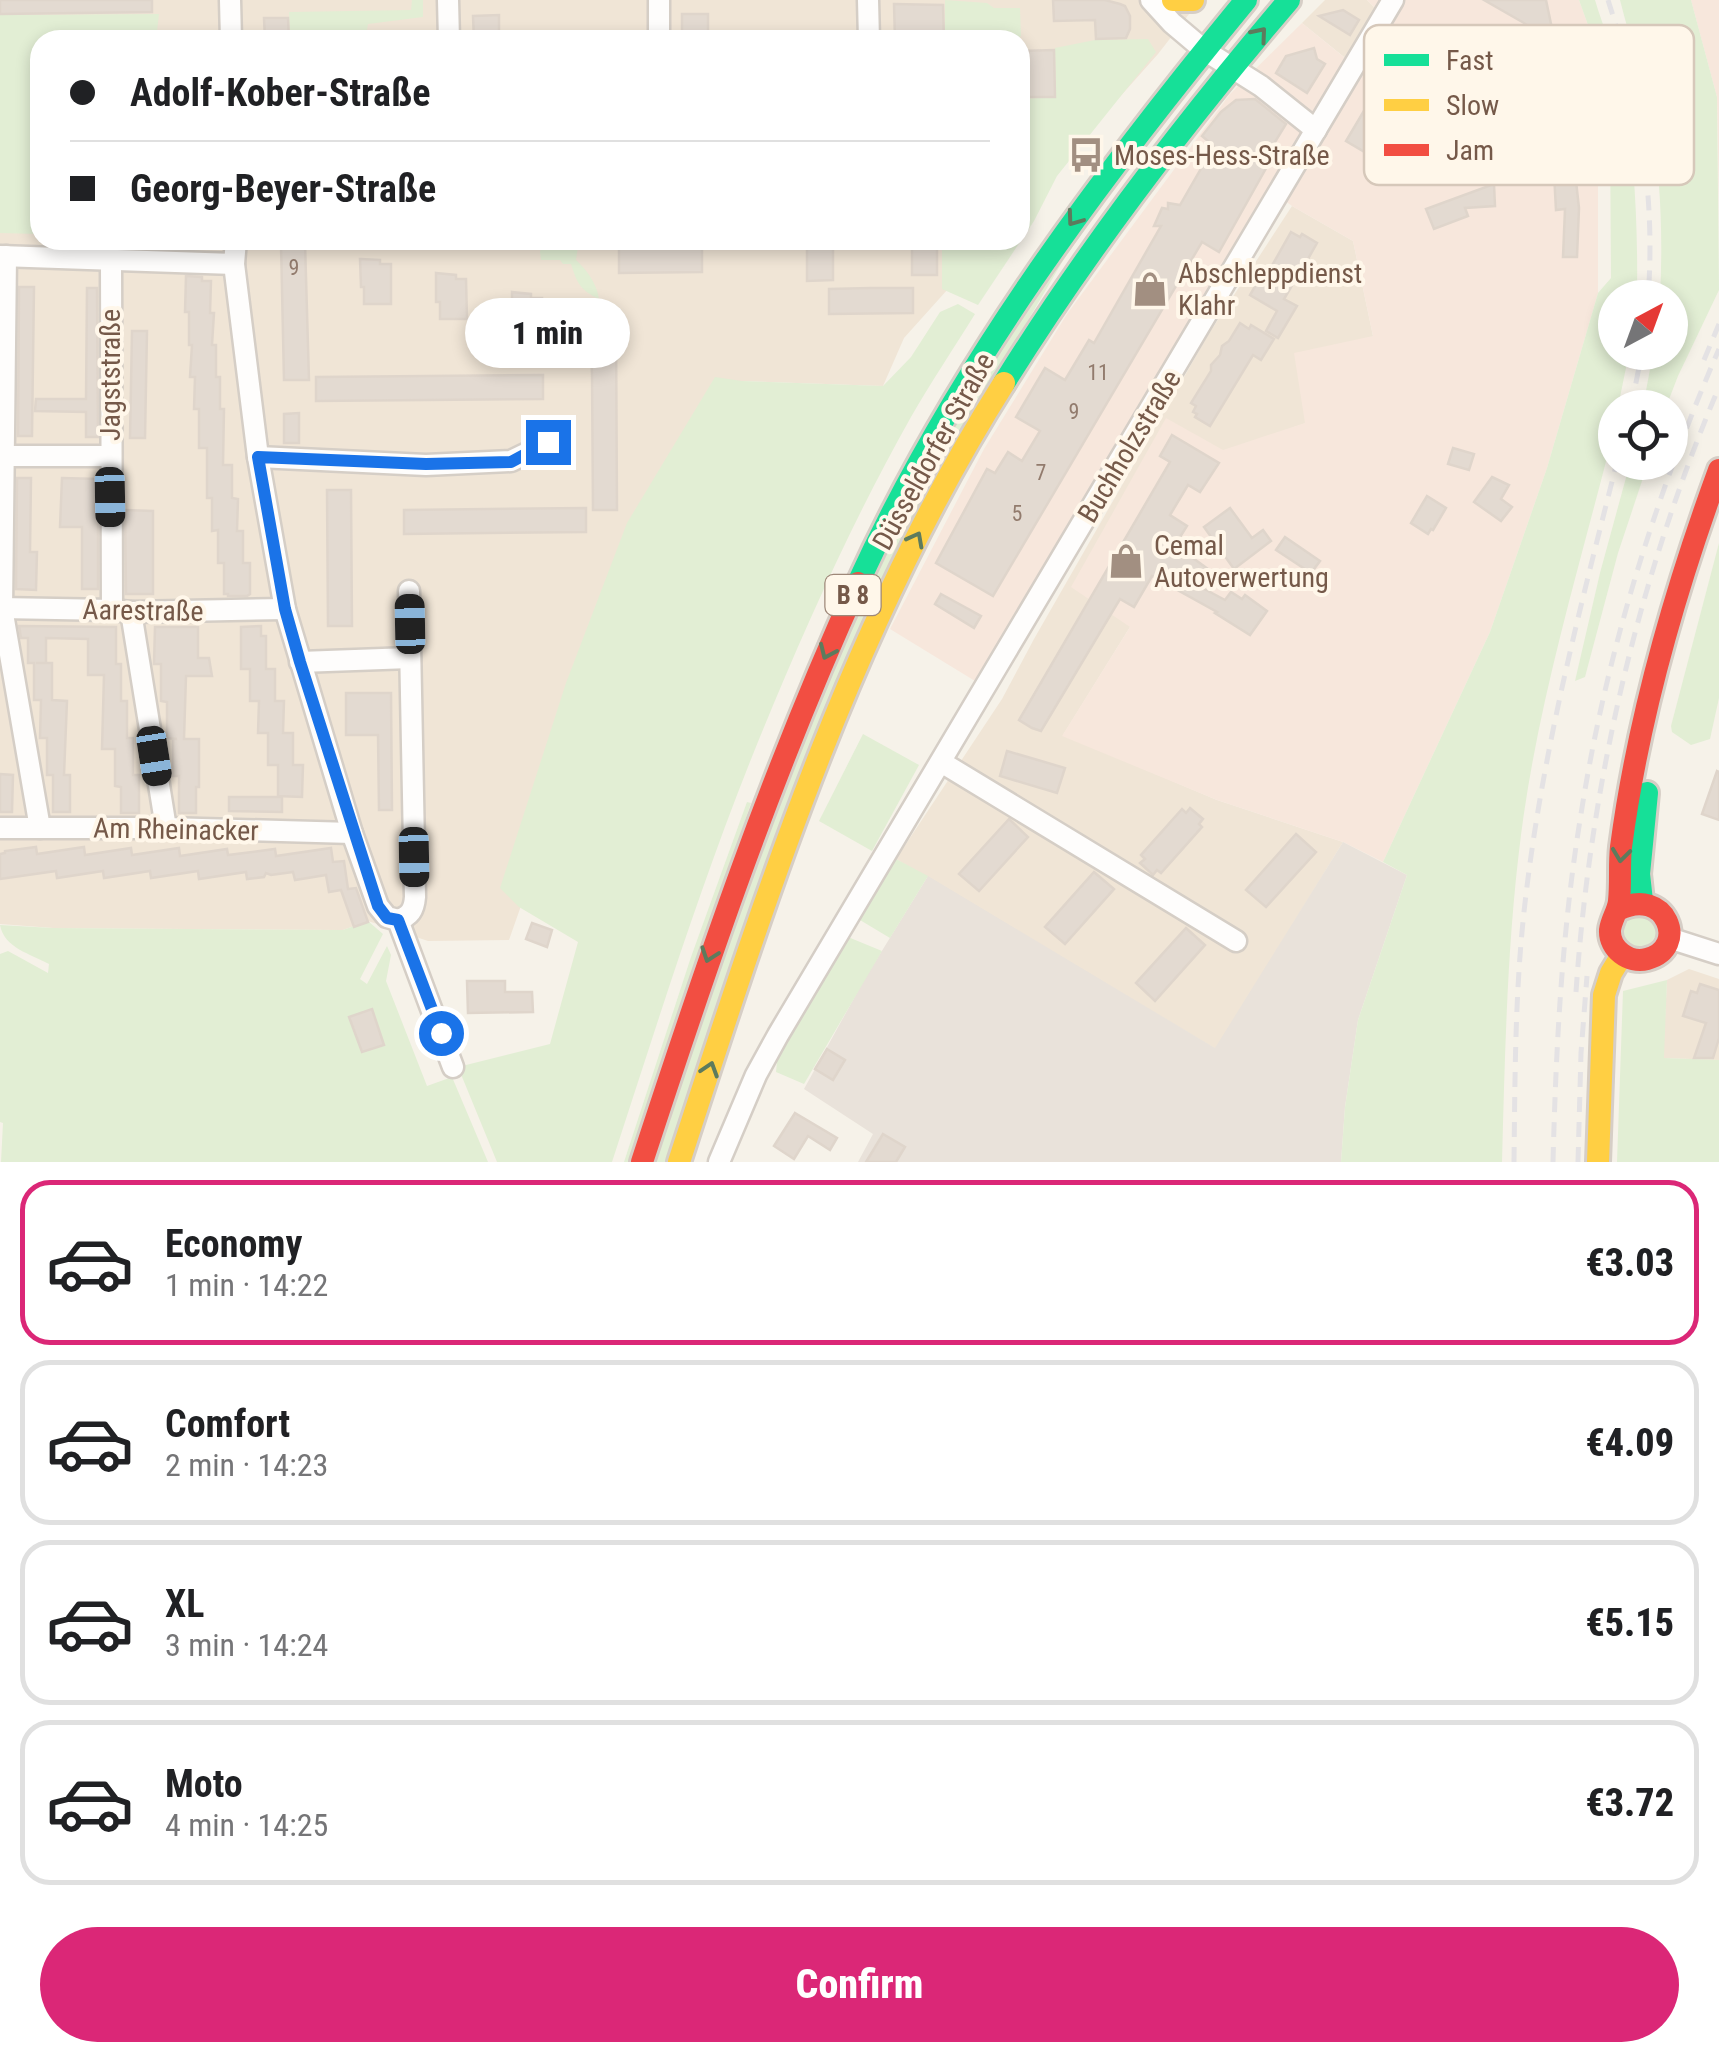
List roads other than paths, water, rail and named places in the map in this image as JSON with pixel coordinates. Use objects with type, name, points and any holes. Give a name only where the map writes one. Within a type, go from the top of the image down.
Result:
[{"type":"main road","points":[[1173,0],[1193,0]]},
{"type":"main road","name":"Düsseldorfer Straße","points":[[642,1162],[706,962],[763,808],[826,654],[881,534],[936,430],[1029,283],[1101,180],[1246,0]]},
{"type":"main road","name":"Düsseldorfer Straße","points":[[679,1162],[793,821],[855,667],[965,446],[1069,280],[1126,200],[1290,0]]},
{"type":"main road","points":[[1618,910],[1642,902],[1655,906],[1665,916],[1669,938],[1656,956],[1633,960],[1622,955],[1615,948],[1610,929],[1618,910],[1622,842],[1654,674],[1719,470]]},
{"type":"main road","points":[[1642,902],[1639,874],[1647,802],[1643,732]]},
{"type":"main road","points":[[1598,1162],[1604,995],[1611,972],[1622,955]]},
{"type":"street","points":[[230,0],[231,30]]},
{"type":"street","points":[[448,0],[449,30]]},
{"type":"street","points":[[658,0],[659,30]]},
{"type":"street","points":[[868,0],[869,30]]},
{"type":"street","points":[[1151,0],[1204,50],[1261,86],[1316,130]]},
{"type":"street","name":"Buchholzstraße","points":[[1378,25],[1393,0]]},
{"type":"street","name":"Buchholzstraße","points":[[720,1162],[756,1075],[778,1035],[1364,49]]},
{"type":"street","points":[[235,250],[258,457],[285,609],[378,906],[387,918],[398,920],[408,917],[415,897],[409,591]]},
{"type":"street","points":[[40,828],[1,608],[3,256],[234,264]]},
{"type":"street","name":"Jagststraße","points":[[111,261],[110,456],[122,611],[166,828]]},
{"type":"street","points":[[258,457],[426,464],[511,462],[548,442]]},
{"type":"street","points":[[2,456],[110,456]]},
{"type":"street","name":"Aarestraße","points":[[1,608],[285,609]]},
{"type":"street","points":[[300,662],[410,658]]},
{"type":"street","points":[[941,762],[1236,942]]},
{"type":"street","name":"Am Rheinacker","points":[[0,828],[352,833]]},
{"type":"street","points":[[398,920],[454,1066]]},
{"type":"street","points":[[1669,938],[1719,954]]},
{"type":"railway","points":[[1608,0],[1615,25]]},
{"type":"railway","points":[[1647,185],[1649,280]]},
{"type":"railway","points":[[1704,360],[1719,324]]},
{"type":"railway","points":[[1553,1162],[1565,944],[1591,754],[1635,577],[1674,462],[1719,349]]},
{"type":"railway","points":[[1635,390],[1638,370]]},
{"type":"railway","points":[[1576,992],[1593,837],[1622,684],[1664,533],[1719,387]]},
{"type":"railway","points":[[1514,1162],[1519,967],[1532,847],[1564,681],[1612,480]]},
{"type":"railway","points":[[1578,1162],[1587,976]]},
{"type":"place","name":"Moses-Hess-Straße","points":[[1086,155]]},
{"type":"place","name":"Abschleppdienst Klahr","points":[[1150,289]]},
{"type":"place","name":"Cemal Autoverwertung","points":[[1126,561]]}]
